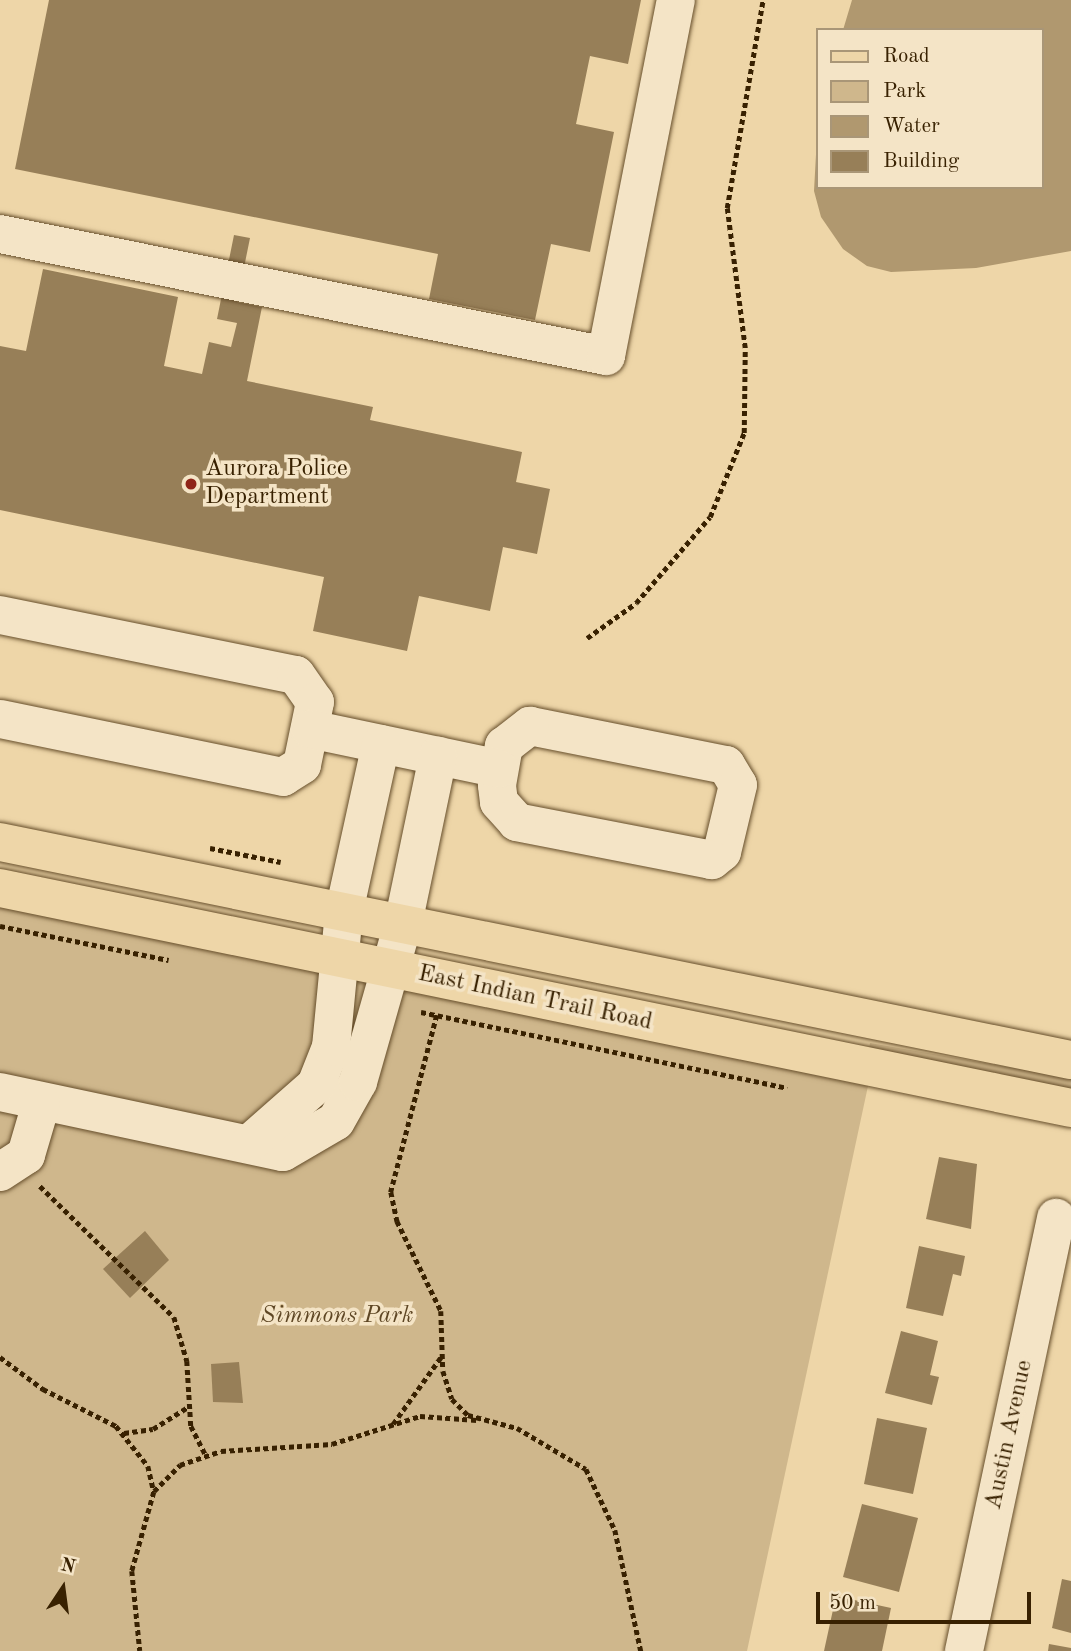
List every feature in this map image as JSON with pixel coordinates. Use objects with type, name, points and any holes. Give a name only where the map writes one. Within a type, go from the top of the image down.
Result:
[{"type":"main road","name":"East Indian Trail Road","points":[[0,842],[1071,1060]]},
{"type":"main road","name":"East Indian Trail Road","points":[[0,888],[1071,1108]]},
{"type":"street","points":[[0,234],[606,356],[676,0]]},
{"type":"street","points":[[0,615],[296,676],[315,702],[302,765],[283,777],[0,719]]},
{"type":"street","points":[[530,726],[726,765],[737,785],[722,852],[712,860],[517,822],[499,802],[499,769],[510,737],[530,726]]},
{"type":"street","points":[[310,729],[499,769]]},
{"type":"street","points":[[249,1144],[316,1085],[331,1047],[336,958],[382,744]]},
{"type":"street","points":[[0,1092],[47,1105],[283,1152],[336,1121],[358,1082],[403,924],[438,756]]},
{"type":"street","points":[[0,1172],[26,1155],[47,1105]]},
{"type":"street","name":"Austin Avenue","points":[[964,1651],[1056,1218]]},
{"type":"path","points":[[587,638],[636,603],[710,517],[744,433],[745,348],[727,208],[763,0]]},
{"type":"path","points":[[641,1651],[615,1530],[586,1469],[559,1448],[488,1421],[452,1399],[441,1356],[437,1299],[397,1221],[391,1192],[437,1015],[787,1088]]},
{"type":"path","points":[[51,1195],[78,1218],[174,1317],[187,1360],[188,1407],[206,1455]]},
{"type":"path","points":[[391,1425],[441,1356]]},
{"type":"path","points":[[0,1357],[43,1389],[124,1433],[148,1466],[154,1492]]},
{"type":"path","points":[[124,1433],[153,1429],[188,1407]]},
{"type":"path","points":[[140,1651],[132,1571],[154,1492],[180,1465],[206,1455],[332,1444],[420,1416],[488,1421]]},
{"type":"green space","name":"Simmons Park","points":[[0,904],[868,1086],[747,1651],[0,1651]]},
{"type":"green space","points":[[870,1043],[1071,1078],[1071,1090],[869,1049]]},
{"type":"water","points":[[852,0],[1071,0],[1071,251],[976,268],[891,272],[867,266],[843,249],[821,217],[814,191],[816,154],[816,189],[1043,189],[1043,28],[844,28]]},
{"type":"building","points":[[49,0],[641,0],[628,64],[590,56],[576,124],[614,132],[590,252],[551,244],[535,320],[429,299],[438,254],[15,169]]},
{"type":"building","points":[[234,235],[250,238],[237,302],[262,307],[247,381],[373,407],[370,420],[522,452],[516,482],[550,489],[537,554],[503,547],[490,611],[419,596],[407,651],[313,631],[324,577],[0,510],[0,346],[26,351],[43,269],[178,297],[164,366],[202,374],[209,342],[231,347],[237,323],[217,319]]},
{"type":"building","points":[[939,1157],[977,1164],[971,1229],[926,1219]]},
{"type":"building","points":[[145,1231],[169,1260],[130,1298],[103,1269]]},
{"type":"building","points":[[919,1246],[965,1256],[961,1276],[953,1274],[943,1316],[906,1308]]},
{"type":"building","points":[[901,1331],[938,1341],[930,1375],[939,1377],[932,1405],[885,1393]]},
{"type":"building","points":[[239,1362],[243,1403],[213,1402],[211,1364]]},
{"type":"building","points":[[877,1418],[927,1428],[913,1494],[864,1484]]},
{"type":"building","points":[[862,1504],[918,1518],[899,1592],[843,1577]]},
{"type":"building","points":[[1062,1579],[1071,1581],[1071,1633],[1052,1628]]},
{"type":"building","points":[[836,1596],[891,1608],[882,1651],[824,1651]]},
{"type":"building","points":[[1049,1644],[1071,1648],[1071,1651],[1048,1651]]},
{"type":"place","name":"Aurora Police Department","points":[[191,484]]}]
